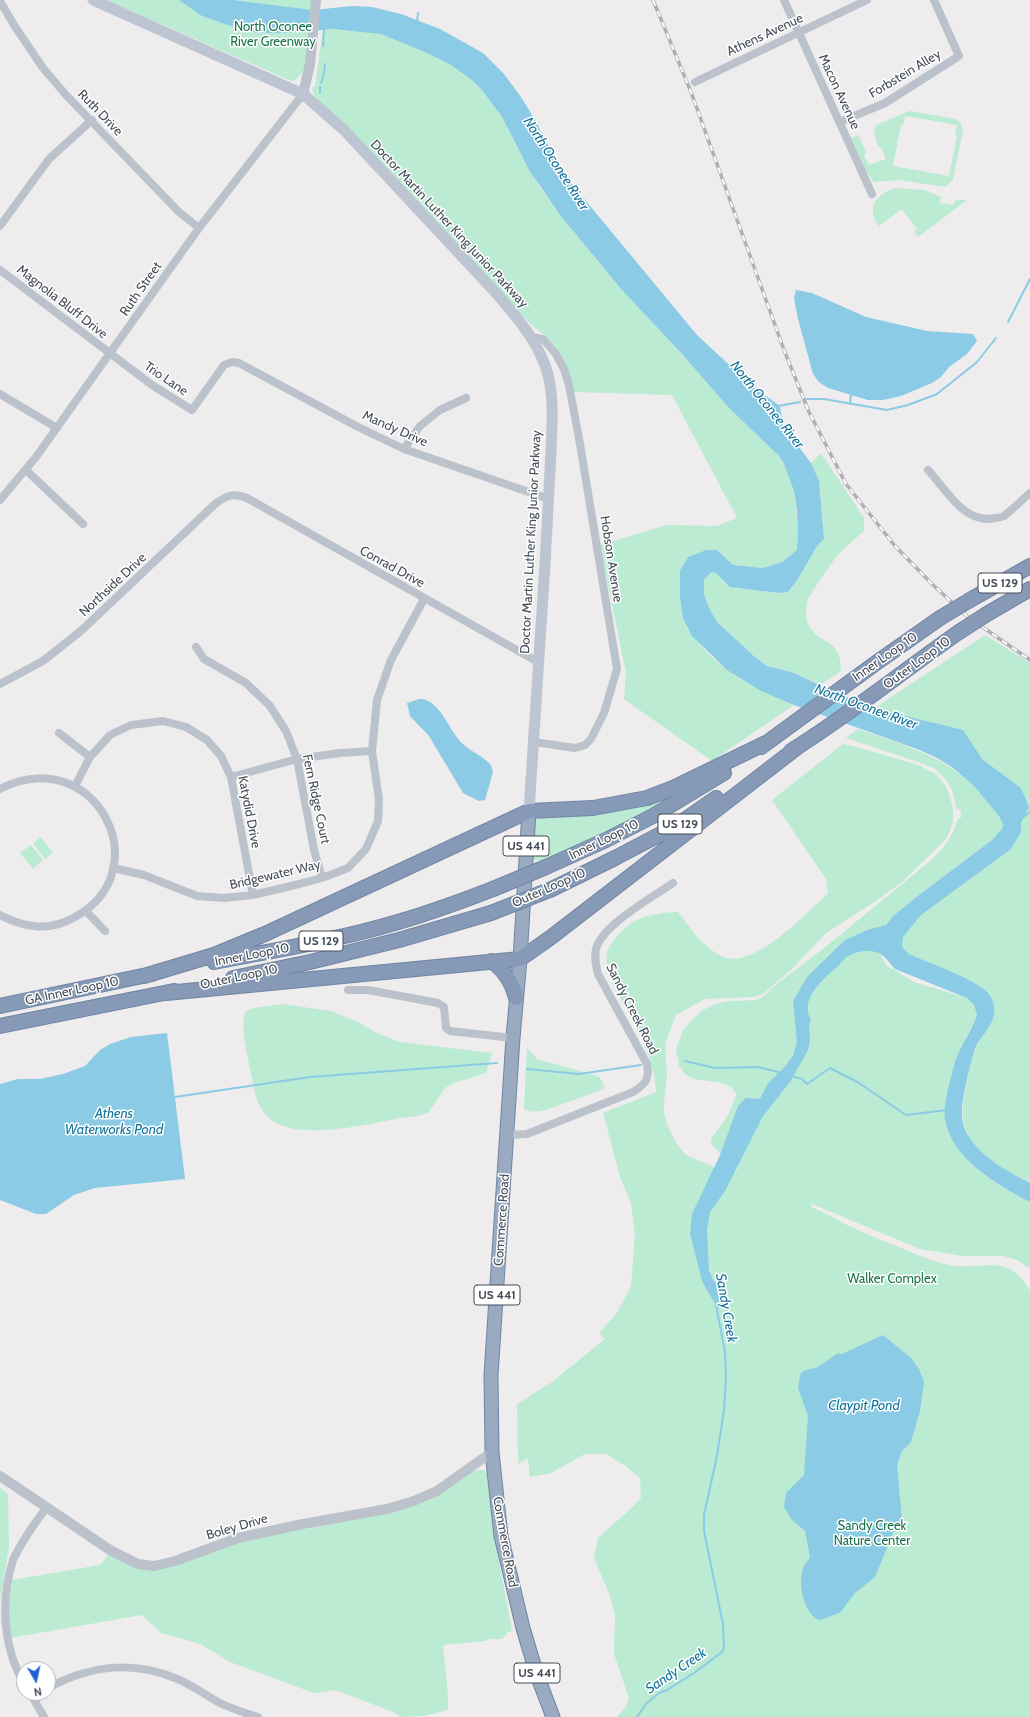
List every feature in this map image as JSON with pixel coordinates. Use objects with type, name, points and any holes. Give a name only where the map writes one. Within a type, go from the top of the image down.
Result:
[{"type":"highway","name":"Inner Loop 10","points":[[144,976],[317,942],[383,926],[448,907],[546,868],[653,816],[724,773],[940,618],[1030,566]]},
{"type":"highway","name":"Outer Loop 10","points":[[0,1026],[318,961],[399,940],[490,913],[552,889],[676,826],[732,787],[799,746],[959,632],[1030,589]]},
{"type":"highway","points":[[144,976],[214,955],[265,934],[529,811],[593,808],[647,798],[673,788],[768,742]]},
{"type":"highway","points":[[166,993],[520,959],[799,746]]},
{"type":"highway","name":"Commerce Road","points":[[529,811],[491,1375],[492,1452],[503,1543],[523,1628],[537,1675],[553,1717]]},
{"type":"highway","points":[[491,961],[499,966],[507,976],[512,984],[516,998]]},
{"type":"highway","name":"GA Inner Loop 10","points":[[0,1006],[144,976]]},
{"type":"main road","name":"Doctor Martin Luther King Junior Parkway","points":[[93,0],[303,94],[344,130],[496,293],[531,337],[545,365],[551,394],[549,499],[529,811]]},
{"type":"street","points":[[303,94],[309,70],[316,0]]},
{"type":"street","name":"Macon Avenue","points":[[784,0],[872,194]]},
{"type":"street","name":"Athens Avenue","points":[[695,82],[867,0]]},
{"type":"street","name":"Forbstein Alley","points":[[840,122],[885,103],[959,56],[934,0]]},
{"type":"street","name":"Ruth Drive","points":[[0,1],[43,68],[66,95],[92,120],[179,212],[199,228]]},
{"type":"street","points":[[285,86],[298,84],[309,70]]},
{"type":"street","name":"Ruth Street","points":[[0,500],[26,470],[57,428],[199,228],[303,94]]},
{"type":"street","points":[[0,226],[49,159],[92,120]]},
{"type":"street","name":"Magnolia Bluff Drive","points":[[0,270],[109,354]]},
{"type":"street","name":"Hobson Avenue","points":[[531,337],[543,339],[556,354],[564,369],[569,385],[617,669],[604,713],[591,738],[585,745],[575,748],[534,742]]},
{"type":"street","name":"Trio Lane","points":[[109,354],[152,385],[192,410],[224,365],[232,362],[238,363]]},
{"type":"street","name":"Mandy Drive","points":[[238,363],[404,449],[549,499]]},
{"type":"street","points":[[0,394],[57,428]]},
{"type":"street","points":[[404,449],[420,426],[440,410],[466,398]]},
{"type":"street","points":[[26,470],[83,524]]},
{"type":"street","points":[[928,470],[959,507],[971,515],[981,519],[1003,517],[1030,492]]},
{"type":"street","name":"Conrad Drive","points":[[235,494],[247,498],[538,662]]},
{"type":"street","name":"Northside Drive","points":[[0,684],[43,661],[69,640],[135,582],[215,504],[228,496],[235,494]]},
{"type":"street","name":"Bridgewater Way","points":[[113,868],[144,875],[197,896],[224,898],[253,895],[322,878],[348,868],[366,849],[378,821],[378,800],[372,751],[377,700],[391,660],[424,599]]},
{"type":"street","name":"Fern Ridge Court","points":[[196,647],[204,659],[246,683],[270,706],[286,731],[297,759],[314,850],[322,878]]},
{"type":"street","name":"Katydid Drive","points":[[75,786],[90,757],[110,735],[131,725],[163,721],[186,728],[207,740],[221,756],[231,777],[253,895]]},
{"type":"street","points":[[59,733],[90,757]]},
{"type":"street","points":[[231,777],[297,759],[340,752],[372,751]]},
{"type":"street","points":[[0,789],[15,782],[35,778],[56,779],[75,786],[88,794],[98,805],[109,824],[115,846],[113,868],[109,881],[100,897],[86,911],[65,923],[42,927],[18,924],[0,915]]},
{"type":"street","name":"Sandy Creek Road","points":[[507,1135],[524,1134],[541,1128],[634,1092],[646,1082],[648,1072],[647,1064],[598,974],[594,960],[596,948],[607,929],[674,883]]},
{"type":"street","points":[[86,911],[105,931]]},
{"type":"street","points":[[348,990],[368,990],[438,1003],[444,1007],[446,1028],[450,1031],[513,1038]]},
{"type":"street","name":"Boley Drive","points":[[0,1476],[46,1508],[129,1560],[138,1564],[154,1566],[175,1561],[238,1538],[303,1524],[387,1509],[411,1502],[437,1491],[492,1452]]},
{"type":"street","points":[[16,1669],[7,1644],[3,1618],[4,1596],[13,1561],[46,1508]]},
{"type":"street","points":[[56,1684],[90,1670],[107,1667],[136,1668],[175,1678],[220,1703],[258,1717]]},
{"type":"street","points":[[37,1701],[44,1717]]},
{"type":"green space","name":"North Oconee River Greenway","points":[[106,0],[313,0],[306,65],[302,73],[294,81],[289,80]]},
{"type":"green space","points":[[323,29],[372,32],[391,37],[418,48],[451,65],[472,80],[482,90],[502,117],[524,161],[539,186],[560,215],[621,289],[682,354],[729,408],[779,456],[788,473],[794,491],[798,530],[797,550],[782,562],[763,568],[733,565],[717,550],[706,550],[688,557],[687,627],[708,654],[721,665],[748,683],[794,705],[712,761],[624,699],[626,673],[600,545],[667,525],[717,526],[737,518],[672,395],[574,392],[565,362],[553,343],[524,318],[340,120],[315,97],[312,87],[315,87]]},
{"type":"green space","points":[[910,111],[955,119],[960,122],[963,129],[953,180],[945,187],[899,180],[874,182],[867,173],[851,138],[858,135],[866,152],[864,155],[869,165],[886,159],[881,147],[878,147],[874,132],[876,125]],"holes":[[[905,116],[957,125],[955,135],[957,136],[949,176],[893,166],[901,125],[903,125]]]},
{"type":"green space","points":[[895,188],[924,190],[941,197],[940,203],[953,205],[956,200],[967,200],[918,237],[914,232],[917,229],[902,209],[879,226],[875,219],[873,207],[875,202],[883,194]]},
{"type":"green space","points":[[821,453],[864,518],[864,531],[837,556],[808,599],[806,618],[808,624],[818,636],[834,647],[838,652],[840,660],[841,671],[821,684],[794,673],[767,666],[731,637],[718,623],[709,608],[704,594],[704,579],[712,572],[716,573],[730,587],[782,593],[788,592],[798,579],[817,546],[824,539],[820,490],[811,463]]},
{"type":"green space","points":[[985,635],[1030,663],[1030,1183],[1000,1166],[977,1148],[969,1136],[964,1123],[963,1107],[971,1061],[978,1044],[992,1021],[971,981],[909,954],[902,947],[888,940],[1021,832],[1021,823],[1029,807],[995,770],[983,760],[969,739],[873,709]]},
{"type":"green space","name":"Sandy Creek Nature Center","points":[[858,729],[930,756],[961,775],[976,788],[1001,819],[1003,826],[992,840],[892,917],[873,938],[886,965],[914,982],[967,998],[974,1005],[977,1015],[966,1037],[946,1106],[945,1120],[982,1173],[1030,1202],[1030,1269],[1018,1260],[1003,1256],[962,1256],[920,1249],[812,1204],[811,1207],[871,1236],[938,1262],[962,1266],[995,1265],[1004,1267],[1013,1271],[1022,1279],[1030,1291],[1030,1717],[617,1717],[625,1708],[629,1698],[614,1654],[615,1615],[610,1596],[594,1558],[598,1538],[641,1498],[640,1478],[624,1465],[606,1454],[585,1454],[551,1473],[530,1477],[528,1458],[518,1464],[517,1404],[552,1382],[605,1339],[599,1333],[617,1313],[631,1286],[635,1234],[631,1203],[620,1177],[603,1113],[656,1092],[655,1078],[640,1036],[612,982],[607,964],[607,954],[614,940],[631,923],[645,917],[662,913],[678,912],[697,937],[708,947],[721,956],[734,959],[748,956],[763,948],[778,938],[807,914],[828,893],[826,879],[772,800],[843,744],[918,765],[936,774],[945,785],[949,793],[953,809],[953,823],[946,839],[902,882],[876,901],[826,933],[792,969],[763,994],[753,997],[705,999],[676,1015],[665,1044],[667,1076],[664,1113],[668,1127],[676,1143],[686,1155],[733,1175],[739,1167],[726,1159],[711,1144],[711,1139],[728,1115],[737,1094],[731,1087],[722,1083],[693,1079],[685,1074],[679,1066],[676,1049],[683,1030],[700,1012],[714,1004],[731,1001],[756,1000],[763,997],[778,983],[823,949],[930,861],[947,842],[958,818],[961,818],[961,810],[957,810],[952,790],[947,781],[935,769],[846,738]],"holes":[[[708,1250],[711,1274],[723,1293],[726,1301],[696,1260]]]},
{"type":"green space","points":[[663,799],[664,802],[635,819],[545,861],[533,860],[535,820],[540,817]]},
{"type":"green space","points":[[41,837],[53,853],[45,859],[33,843]]},
{"type":"green space","points":[[31,845],[43,860],[33,869],[20,853]]},
{"type":"green space","points":[[282,1004],[331,1011],[399,1042],[492,1053],[486,1073],[454,1083],[445,1088],[428,1113],[348,1128],[329,1130],[294,1129],[279,1125],[268,1117],[258,1101],[246,1048],[243,1026],[245,1012],[253,1008]]},
{"type":"green space","points":[[527,1048],[537,1059],[598,1076],[603,1082],[604,1089],[546,1110],[532,1112],[524,1109]]},
{"type":"green space","points":[[484,1470],[487,1474],[497,1551],[512,1631],[508,1632],[502,1639],[490,1639],[485,1641],[443,1645],[448,1710],[423,1716],[402,1717],[393,1712],[336,1690],[314,1693],[230,1662],[200,1644],[161,1633],[142,1615],[10,1638],[8,1609],[12,1580],[100,1565],[109,1554],[138,1568],[235,1543],[371,1516],[472,1471]]},
{"type":"green space","points":[[0,1488],[8,1494],[9,1547],[0,1600]]},
{"type":"water","name":"North Oconee River","points":[[179,0],[232,0],[313,10],[352,6],[372,7],[401,14],[440,29],[483,53],[504,74],[521,97],[571,183],[697,335],[752,386],[780,406],[784,433],[790,441],[799,447],[811,463],[819,481],[824,539],[817,546],[798,579],[788,592],[782,593],[730,587],[716,573],[712,572],[704,579],[704,594],[709,608],[718,623],[767,666],[794,673],[882,713],[897,714],[963,730],[983,760],[1021,788],[1029,807],[1021,823],[1021,832],[1011,849],[921,915],[903,937],[902,947],[909,954],[974,983],[988,993],[992,999],[994,1015],[992,1022],[977,1044],[972,1057],[963,1097],[963,1121],[969,1137],[987,1157],[1001,1167],[1030,1183],[1030,1202],[991,1179],[966,1158],[956,1146],[949,1133],[945,1119],[945,1106],[955,1062],[977,1015],[974,1005],[967,998],[895,969],[884,956],[878,953],[872,951],[861,951],[854,953],[847,957],[825,977],[810,997],[808,1012],[811,1020],[809,1025],[810,1041],[808,1050],[790,1082],[763,1116],[725,1191],[710,1212],[707,1229],[709,1270],[714,1281],[724,1290],[726,1303],[718,1309],[702,1281],[690,1234],[692,1214],[720,1155],[738,1106],[746,1098],[760,1099],[768,1083],[782,1070],[793,1056],[797,1042],[793,1001],[807,977],[845,940],[867,930],[886,925],[892,917],[915,898],[992,840],[1002,829],[1003,824],[999,816],[974,786],[952,767],[917,749],[794,705],[761,691],[727,670],[692,636],[683,618],[680,596],[680,571],[688,557],[706,550],[717,550],[733,565],[763,568],[782,562],[797,550],[798,530],[794,491],[784,464],[779,456],[729,408],[682,354],[621,289],[560,215],[529,170],[502,117],[482,90],[472,80],[451,65],[427,53],[381,34],[333,29],[284,33],[258,33],[202,16]]},
{"type":"water","points":[[796,290],[812,293],[866,317],[927,331],[973,334],[977,341],[967,354],[949,367],[941,377],[932,383],[901,396],[883,400],[868,400],[828,388],[819,382],[813,374],[798,319],[794,298]]},
{"type":"water","points":[[419,699],[432,703],[442,714],[462,744],[491,765],[493,772],[485,800],[479,801],[463,793],[429,736],[410,716],[407,703]]},
{"type":"water","name":"Athens Waterworks Pond","points":[[167,1033],[185,1179],[95,1188],[74,1195],[46,1214],[36,1214],[0,1200],[0,1084],[18,1079],[40,1079],[63,1074],[85,1066],[100,1050],[110,1044],[131,1037]]},
{"type":"water","name":"Claypit Pond","points":[[883,1335],[911,1358],[919,1369],[924,1382],[920,1411],[911,1442],[902,1451],[897,1465],[902,1519],[895,1528],[875,1577],[855,1593],[840,1613],[818,1620],[813,1616],[805,1604],[803,1597],[801,1582],[803,1568],[810,1557],[805,1531],[791,1519],[784,1507],[786,1493],[804,1475],[808,1416],[798,1388],[800,1375],[803,1371],[818,1367],[838,1353],[842,1354]]},
{"type":"waterway","points":[[417,22],[418,13]]},
{"type":"waterway","points":[[323,46],[324,28]]},
{"type":"waterway","points":[[321,83],[325,64]]},
{"type":"waterway","points":[[320,87],[320,93]]},
{"type":"waterway","points":[[1008,322],[1030,279]]},
{"type":"waterway","points":[[807,399],[824,399],[887,410],[908,405],[937,394],[977,362],[996,338]]},
{"type":"waterway","points":[[850,404],[851,393]]},
{"type":"waterway","name":"North Oconee River","points":[[778,406],[800,402]]},
{"type":"waterway","points":[[1022,818],[1030,812]]},
{"type":"waterway","points":[[685,1061],[715,1068],[758,1067],[782,1073]]},
{"type":"waterway","points":[[175,1097],[310,1077],[497,1063]]},
{"type":"waterway","points":[[527,1069],[579,1074],[641,1065]]},
{"type":"waterway","points":[[792,1076],[802,1079],[807,1084],[830,1068],[859,1083],[906,1115],[947,1110]]},
{"type":"waterway","name":"Sandy Creek","points":[[637,1717],[646,1704],[659,1693],[667,1690],[694,1673],[722,1652],[724,1647],[723,1624],[704,1531],[704,1515],[717,1456],[724,1410],[726,1376],[725,1352],[716,1305]]},
{"type":"railway","points":[[653,0],[691,92],[784,350],[809,412],[846,484],[895,546],[933,585],[968,617],[1030,660]]},
{"type":"park label","name":"Walker Complex","points":[[892,1279]]}]
